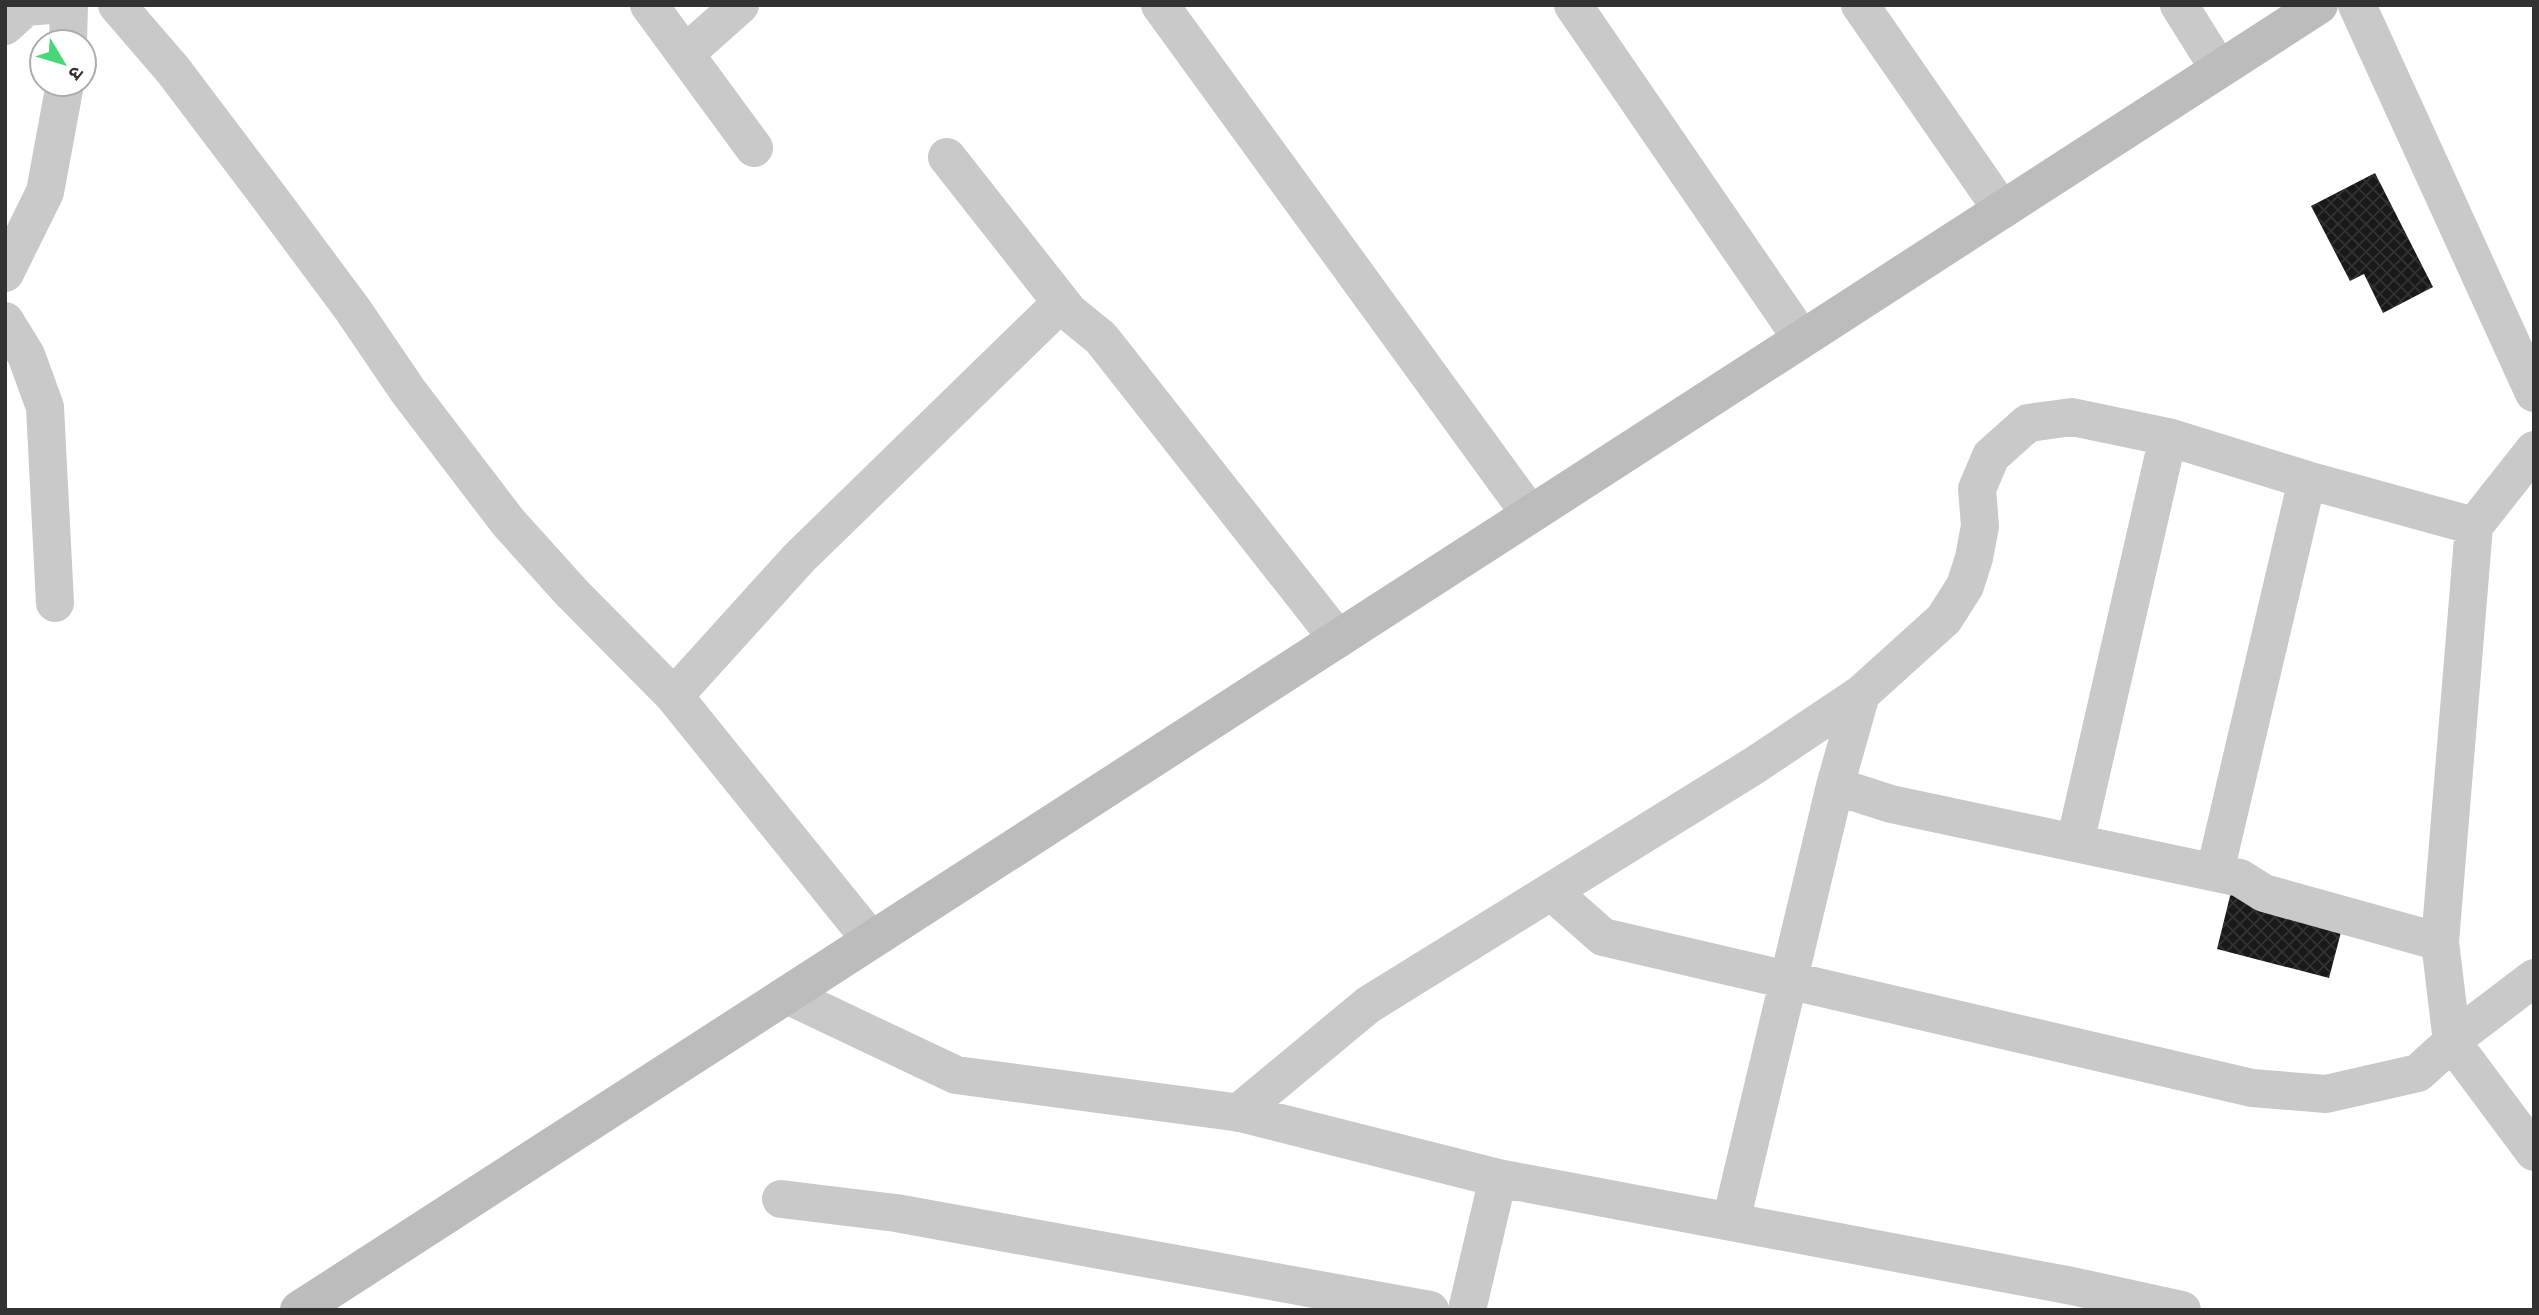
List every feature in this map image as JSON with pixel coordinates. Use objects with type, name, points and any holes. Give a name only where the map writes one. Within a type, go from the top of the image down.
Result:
[{"type":"main road","points":[[299,1310],[2319,5]]},
{"type":"street","points":[[5,26],[26,7],[49,5]]},
{"type":"street","points":[[68,28],[69,5]]},
{"type":"street","points":[[117,5],[173,70],[264,190],[353,310],[408,391],[508,522],[572,593],[674,696],[871,940]]},
{"type":"street","points":[[649,5],[754,148]]},
{"type":"street","points":[[685,54],[740,5]]},
{"type":"street","points":[[1160,5],[1530,514]]},
{"type":"street","points":[[1573,5],[1802,339]]},
{"type":"street","points":[[1860,5],[2002,210]]},
{"type":"street","points":[[2179,5],[2219,69]]},
{"type":"street","points":[[2357,5],[2534,393]]},
{"type":"street","points":[[5,273],[45,192],[62,98]]},
{"type":"street","points":[[947,157],[1061,303],[1101,338],[1338,639]]},
{"type":"street","points":[[674,696],[799,558],[1061,303]]},
{"type":"street","points":[[5,321],[26,355],[45,407],[55,603]]},
{"type":"street","points":[[1238,1113],[1368,1005],[1755,765],[1861,694],[1944,619],[1965,586],[1980,526],[1977,489],[1992,456],[2028,424],[2071,417],[2168,437],[2307,480],[2474,526]]},
{"type":"street","points":[[2075,843],[2168,437]]},
{"type":"street","points":[[2534,450],[2474,526],[2440,942],[2452,1042],[2534,1152]]},
{"type":"street","points":[[2215,872],[2307,480]]},
{"type":"street","points":[[1731,1221],[1835,786],[1861,694]]},
{"type":"street","points":[[1835,786],[1891,804],[2240,878],[2264,892],[2440,942]]},
{"type":"street","points":[[1552,892],[1603,937],[2252,1087],[2326,1094],[2418,1073],[2452,1042],[2534,978]]},
{"type":"street","points":[[787,995],[956,1075],[1238,1113],[1499,1178],[1731,1221],[2070,1298],[2182,1310]]},
{"type":"street","points":[[1467,1310],[1499,1178]]},
{"type":"street","points":[[781,1199],[896,1213],[1430,1310]]},
{"type":"building","points":[[2375,173],[2433,287],[2383,313],[2364,274],[2350,281],[2311,206]]},
{"type":"building","points":[[2232,888],[2345,917],[2329,978],[2217,949]]}]
